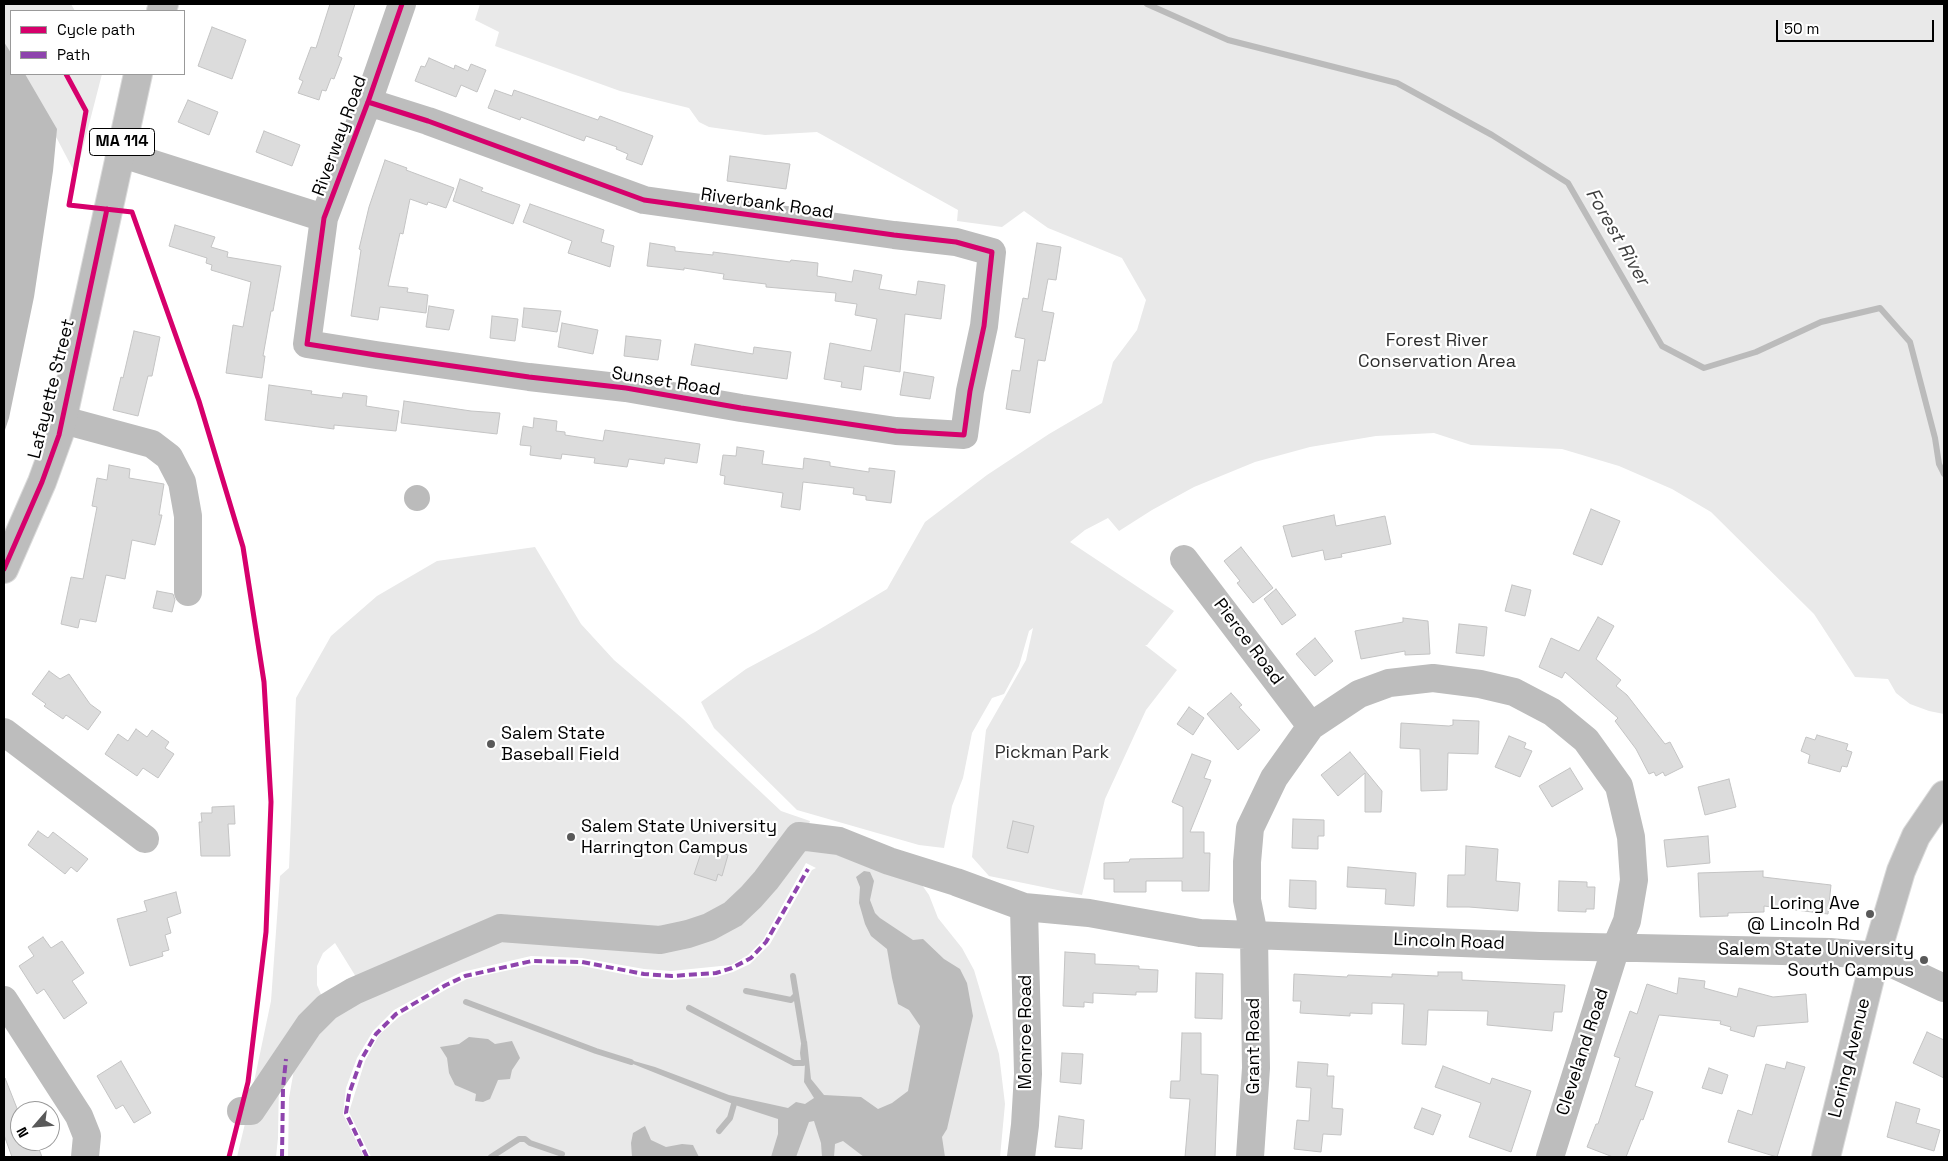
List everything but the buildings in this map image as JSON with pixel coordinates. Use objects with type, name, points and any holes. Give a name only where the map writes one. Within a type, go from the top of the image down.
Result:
[{"type":"main road","name":"Riverway Road","points":[[308,341],[324,218],[368,102],[402,4]]},
{"type":"main road","name":"Lafayette Street","points":[[4,569],[42,482],[63,420],[119,153],[138,75]]},
{"type":"main road","name":"Riverbank Road","points":[[368,102],[428,121],[644,200],[956,242],[992,252],[984,326],[970,391],[964,435]]},
{"type":"main road","points":[[119,153],[324,218]]},
{"type":"main road","name":"Sunset Road","points":[[308,341],[307,344],[376,356],[626,388],[741,408],[896,431],[964,435]]},
{"type":"main road","points":[[63,420],[152,444],[169,457],[182,482],[188,516],[188,592]]},
{"type":"main road","name":"Pierce Road","points":[[1184,559],[1311,726]]},
{"type":"main road","name":"Cleveland Road","points":[[1311,726],[1359,694],[1389,683],[1433,678],[1480,684],[1514,692],[1552,712],[1586,740],[1619,786],[1631,837],[1634,880],[1627,921],[1616,947],[1550,1157]]},
{"type":"main road","name":"Grant Road","points":[[1250,1157],[1256,1068],[1254,935],[1247,900],[1247,862],[1250,828],[1274,778],[1311,726]]},
{"type":"main road","points":[[4,732],[145,838]]},
{"type":"main road","name":"Loring Avenue","points":[[1826,1157],[1876,956],[1901,870],[1916,836],[1944,795]]},
{"type":"main road","name":"Lincoln Road","points":[[241,1111],[251,1111],[309,1025],[327,1007],[354,991],[500,928],[660,940],[709,927],[733,914],[751,897],[799,836],[838,841],[889,861],[956,882],[1024,907],[1089,913],[1200,933],[1830,952],[1876,956]]},
{"type":"main road","name":"Monroe Road","points":[[1020,1157],[1025,1125],[1028,1074],[1024,907]]},
{"type":"main road","points":[[1876,956],[1944,988]]},
{"type":"main road","points":[[4,1000],[79,1116],[87,1136],[85,1157]]},
{"type":"green space","points":[[4,4],[71,4],[74,10],[10,10],[10,53],[4,43]]},
{"type":"green space","points":[[480,4],[1944,4],[1944,714],[1910,704],[1896,693],[1888,679],[1855,677],[1814,614],[1711,512],[1672,489],[1619,466],[1562,449],[1471,445],[1434,433],[1376,436],[1310,447],[1255,462],[1194,487],[1119,531],[1108,518],[1085,530],[1070,542],[1174,611],[1147,645],[1145,645],[1177,670],[1146,710],[1105,799],[1082,895],[989,876],[972,857],[986,730],[1026,660],[1033,628],[1029,631],[1019,666],[1004,694],[992,698],[972,733],[963,778],[952,806],[944,848],[919,845],[797,810],[714,728],[701,702],[746,669],[815,632],[887,589],[925,522],[987,475],[1049,434],[1102,403],[1113,362],[1137,330],[1146,300],[1122,258],[1048,228],[1024,211],[1002,227],[957,221],[958,210],[817,132],[765,135],[709,127],[699,122],[689,108],[620,91],[495,46],[499,32],[475,20]]},
{"type":"green space","points":[[23,75],[102,75],[76,175]]},
{"type":"green space","name":"Salem State Baseball Field","points":[[535,547],[581,624],[614,660],[683,719],[781,811],[810,821],[808,827],[747,896],[665,932],[501,924],[361,985],[335,943],[323,953],[317,966],[317,985],[323,999],[250,1101],[271,1001],[280,876],[289,868],[296,698],[331,636],[377,596],[437,561]]},
{"type":"green space","points":[[801,841],[922,885],[929,895],[938,918],[962,948],[974,970],[999,1054],[1005,1104],[1000,1157],[371,1157],[349,1112],[365,1061],[379,1035],[399,1017],[467,979],[533,965],[582,966],[643,978],[670,980],[716,977],[733,972],[750,964],[770,944],[812,870],[816,868],[806,863],[763,940],[748,955],[731,965],[671,971],[644,969],[582,958],[531,956],[462,972],[442,982],[394,1010],[373,1031],[357,1058],[346,1088],[343,1114],[364,1157],[288,1157],[289,1098],[295,1064],[327,1025],[349,1005],[499,934],[691,944]]},
{"type":"green space","points":[[279,1081],[276,1157],[237,1157],[247,1115]]},
{"type":"shaded area","points":[[4,42],[10,51],[10,75],[26,75],[57,129],[53,171],[34,297],[9,418],[4,433]]},
{"type":"shaded area","points":[[417,485],[426,489],[430,498],[426,507],[417,511],[408,507],[404,498],[408,489]]},
{"type":"shaded area","points":[[864,871],[870,872],[874,881],[870,900],[875,913],[913,940],[923,939],[944,959],[960,969],[967,983],[973,1016],[947,1129],[942,1137],[945,1157],[864,1157],[843,1141],[835,1144],[834,1157],[822,1157],[821,1143],[814,1121],[809,1122],[796,1157],[771,1157],[778,1134],[778,1119],[738,1106],[628,1062],[634,1061],[655,1067],[729,1095],[788,1108],[796,1102],[805,1104],[814,1098],[804,1082],[805,1064],[801,1061],[800,1053],[801,1044],[807,1041],[811,1079],[824,1095],[861,1097],[878,1109],[892,1103],[908,1091],[920,1026],[909,1010],[898,1004],[887,949],[871,936],[865,924],[859,903],[860,887],[856,877]]},
{"type":"shaded area","points":[[469,1037],[488,1039],[495,1044],[512,1041],[520,1058],[512,1070],[510,1079],[498,1080],[490,1099],[483,1102],[475,1101],[476,1094],[455,1085],[449,1073],[447,1058],[440,1047],[459,1044]]},
{"type":"shaded area","points":[[645,1126],[651,1140],[666,1147],[682,1144],[693,1145],[699,1157],[632,1157],[631,1143],[633,1133]]},
{"type":"waterway","name":"Forest River","points":[[1147,4],[1228,40],[1397,83],[1492,135],[1568,183],[1662,346],[1704,368],[1756,352],[1821,322],[1880,308],[1910,342],[1935,438],[1939,464],[1944,474]]},
{"type":"waterway","points":[[793,976],[804,1043]]},
{"type":"waterway","points":[[746,991],[791,1000],[795,996]]},
{"type":"waterway","points":[[466,1002],[596,1051],[631,1062]]},
{"type":"waterway","points":[[689,1008],[794,1063],[803,1063]]},
{"type":"waterway","points":[[719,1131],[730,1118],[734,1104]]},
{"type":"waterway","points":[[491,1157],[519,1139],[525,1139],[530,1143],[562,1154]]},
{"type":"marked path","points":[[367,1157],[346,1113],[349,1094],[361,1060],[376,1034],[396,1014],[465,976],[532,961],[582,962],[644,974],[672,976],[716,973],[732,968],[751,958],[766,942],[808,869]]},
{"type":"marked path","points":[[282,1157],[283,1088],[286,1059]]},
{"type":"cycle path","points":[[368,102],[428,121],[644,200],[956,242],[992,252],[984,326],[970,391],[964,435],[896,431],[741,408],[626,388],[529,377],[307,344],[324,218],[368,102],[402,4]]},
{"type":"cycle path","points":[[67,75],[86,111],[69,205],[132,212],[199,401],[243,547],[264,682],[271,802],[266,932],[248,1082],[229,1157]]},
{"type":"cycle path","points":[[4,569],[42,482],[59,435],[107,209]]},
{"type":"place","name":"Salem State Baseball Field","points":[[491,744]]},
{"type":"place","name":"Salem State University Harrington Campus","points":[[571,837]]},
{"type":"place","name":"Loring Ave @ Lincoln Rd","points":[[1870,914]]},
{"type":"place","name":"Salem State University South Campus","points":[[1924,960]]},
{"type":"park label","name":"Forest River Conservation Area","points":[[1437,351]]},
{"type":"park label","name":"Pickman Park","points":[[1052,753]]}]
